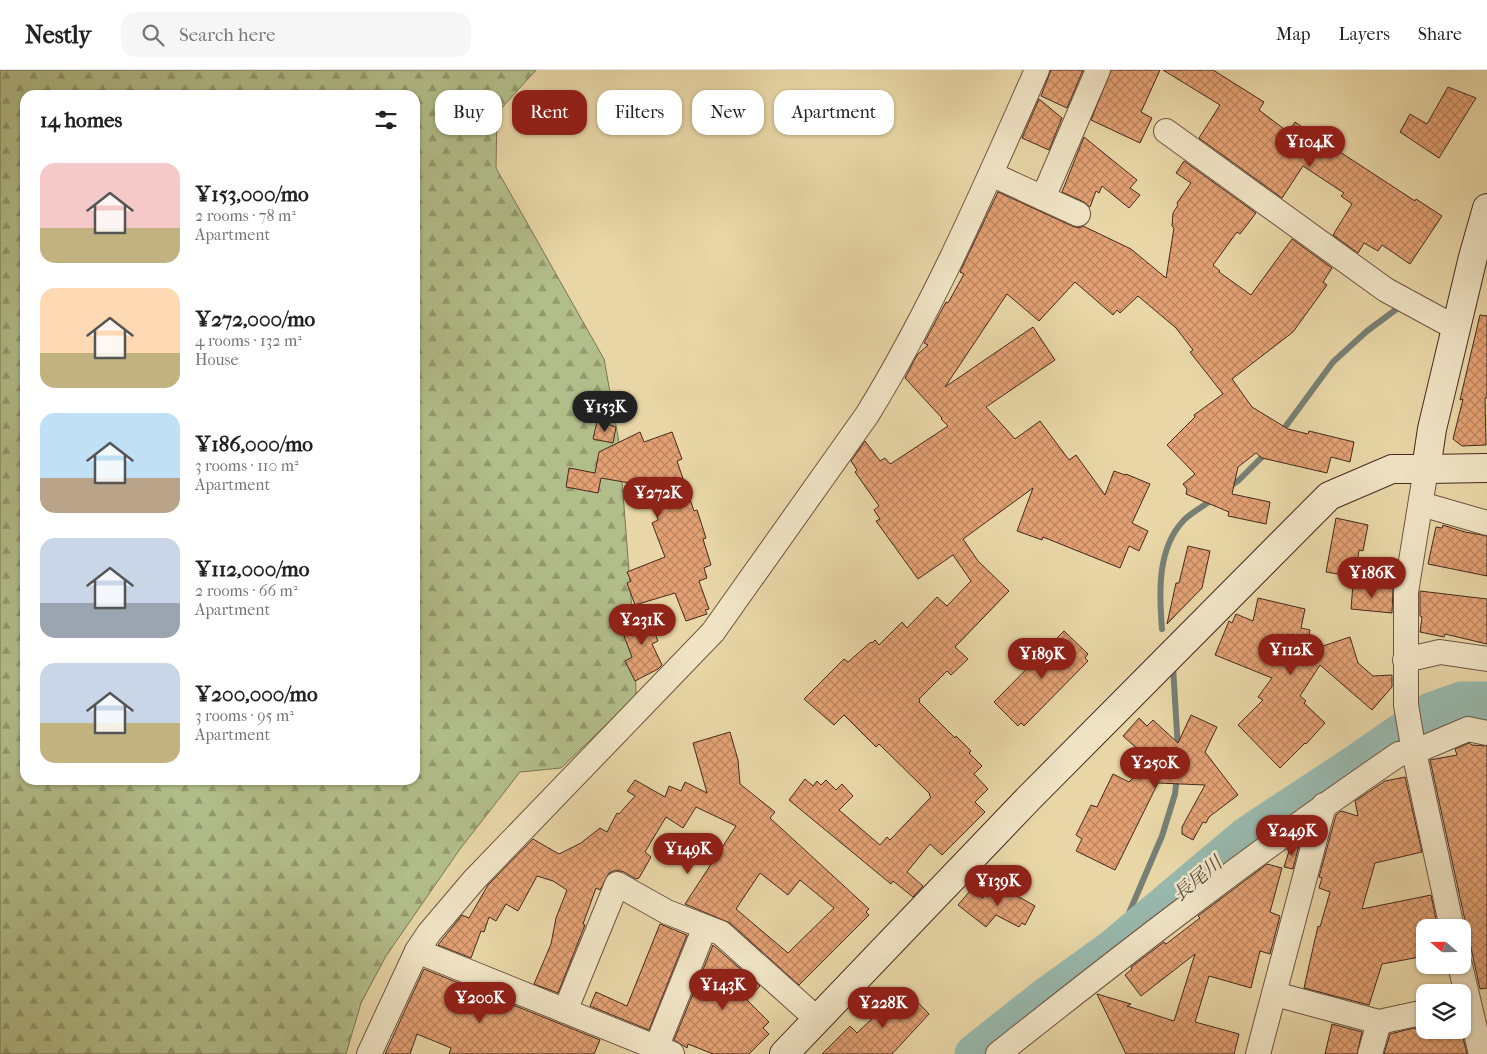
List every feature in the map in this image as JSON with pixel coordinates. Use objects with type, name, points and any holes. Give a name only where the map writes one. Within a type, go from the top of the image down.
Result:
[{"type":"street","points":[[369,1054],[429,932],[474,880],[713,632],[867,415],[883,390],[949,265],[1037,70]]},
{"type":"street","points":[[1044,198],[1098,70]]},
{"type":"street","points":[[1166,131],[1386,290],[1456,328]]},
{"type":"street","points":[[991,174],[1078,214]]},
{"type":"street","points":[[1450,919],[1406,705],[1406,592],[1432,428],[1456,328],[1480,255],[1487,208]]},
{"type":"street","points":[[784,1054],[1029,798],[1328,496],[1392,470],[1487,468]]},
{"type":"street","points":[[1420,504],[1487,523]]},
{"type":"street","points":[[1405,660],[1440,652],[1487,659]]},
{"type":"street","points":[[998,1054],[1096,976],[1324,805],[1399,754],[1413,745],[1468,729],[1487,733]]},
{"type":"street","points":[[1258,1054],[1324,805]]},
{"type":"street","points":[[565,1011],[617,884],[667,912],[721,934],[817,1019]]},
{"type":"street","points":[[418,951],[664,1051],[705,927]]},
{"type":"street","points":[[1274,994],[1379,1022],[1416,1014]]},
{"type":"street","points":[[1370,1054],[1379,1022]]},
{"type":"street","points":[[1471,1022],[1481,1054]]},
{"type":"green space","points":[[0,70],[536,70],[518,90],[512,90],[512,96],[502,107],[502,90],[435,90],[435,135],[497,135],[496,168],[604,359],[619,442],[635,649],[636,696],[561,768],[520,772],[460,849],[386,956],[361,1003],[346,1054],[0,1054]]},
{"type":"building","points":[[1051,70],[1083,70],[1067,108],[1041,96]]},
{"type":"building","points":[[1111,70],[1160,70],[1141,112],[1152,118],[1140,143],[1091,120]]},
{"type":"building","points":[[1163,70],[1213,70],[1264,102],[1259,110],[1288,132],[1295,122],[1339,153],[1442,216],[1410,264],[1382,245],[1378,251],[1364,243],[1358,253],[1333,235],[1352,204],[1341,196],[1344,193],[1303,166],[1282,198],[1199,138],[1220,105]]},
{"type":"building","points":[[1448,87],[1476,98],[1439,158],[1400,132],[1410,114],[1427,124]]},
{"type":"building","points":[[1039,99],[1062,118],[1049,150],[1022,138]]},
{"type":"building","points":[[1084,137],[1137,180],[1130,188],[1140,195],[1129,208],[1102,186],[1099,193],[1096,191],[1090,207],[1084,202],[1062,192]]},
{"type":"building","points":[[1184,161],[1256,213],[1240,234],[1237,232],[1213,265],[1219,272],[1251,295],[1292,239],[1332,268],[1323,282],[1327,285],[1293,332],[1232,379],[1252,407],[1288,429],[1308,434],[1309,431],[1354,442],[1350,462],[1331,457],[1327,473],[1262,458],[1256,453],[1238,467],[1232,494],[1270,502],[1266,524],[1228,516],[1229,512],[1186,494],[1187,489],[1183,484],[1195,474],[1167,445],[1195,417],[1194,415],[1223,394],[1190,352],[1193,350],[1176,328],[1138,296],[1120,313],[1117,310],[1113,315],[1075,282],[1039,321],[1007,294],[945,387],[1033,327],[1055,360],[986,407],[1015,439],[1040,421],[1069,460],[1076,455],[1105,495],[1114,471],[1150,484],[1132,523],[1148,531],[1139,551],[1129,546],[1120,568],[1043,537],[1042,540],[1017,531],[1033,488],[963,539],[978,561],[1009,591],[955,647],[968,659],[951,675],[947,671],[919,699],[919,702],[955,738],[956,736],[971,751],[969,753],[982,766],[974,774],[988,789],[975,802],[985,812],[942,855],[930,844],[907,872],[923,886],[913,897],[893,881],[891,884],[789,800],[805,779],[813,786],[817,781],[821,785],[826,780],[836,790],[842,784],[853,796],[839,810],[880,845],[887,837],[890,840],[931,797],[879,744],[876,747],[844,715],[834,725],[804,699],[844,659],[848,662],[875,640],[879,645],[902,622],[907,628],[937,597],[947,606],[971,581],[953,555],[918,579],[876,521],[880,519],[874,510],[879,506],[855,472],[857,470],[851,461],[865,441],[880,461],[885,458],[890,464],[948,426],[905,378],[917,355],[928,345],[924,343],[946,302],[948,303],[964,274],[960,272],[998,192],[1072,226],[1079,228],[1083,226],[1131,249],[1166,278],[1174,228],[1172,226],[1173,213],[1178,205],[1177,203],[1191,183],[1176,173]]},
{"type":"building","points":[[1480,315],[1487,316],[1486,445],[1462,446],[1453,439]]},
{"type":"building","points":[[597,422],[616,427],[613,443],[593,439]]},
{"type":"building","points":[[640,432],[644,442],[672,432],[682,459],[677,461],[694,511],[697,510],[706,538],[703,539],[711,565],[704,568],[707,578],[699,581],[709,609],[705,610],[707,614],[686,621],[675,593],[635,605],[627,583],[631,581],[627,572],[665,557],[652,523],[658,520],[647,486],[601,478],[598,493],[566,487],[569,468],[595,473],[599,452]]},
{"type":"building","points":[[1336,518],[1368,525],[1363,551],[1359,550],[1355,577],[1326,572]]},
{"type":"building","points":[[1443,525],[1487,536],[1487,576],[1428,564],[1436,527],[1442,528]]},
{"type":"building","points":[[1188,546],[1210,551],[1202,588],[1167,624],[1176,583],[1179,583]]},
{"type":"building","points":[[1353,584],[1393,588],[1392,613],[1351,609]]},
{"type":"building","points":[[1420,591],[1487,599],[1487,644],[1445,634],[1444,637],[1420,632],[1422,617],[1420,616]]},
{"type":"building","points":[[1258,598],[1305,609],[1301,628],[1310,630],[1305,652],[1350,637],[1358,663],[1373,676],[1392,675],[1392,687],[1372,710],[1320,665],[1300,696],[1306,701],[1304,703],[1325,723],[1280,768],[1238,725],[1263,700],[1258,697],[1272,678],[1215,655],[1229,621],[1232,623],[1236,614],[1253,621]]},
{"type":"building","points":[[645,609],[658,641],[652,644],[662,665],[635,681],[625,661],[632,657],[624,636],[633,633],[626,615]]},
{"type":"building","points":[[1064,631],[1088,654],[1085,658],[1088,661],[1024,726],[1021,723],[1018,726],[994,702]]},
{"type":"building","points":[[1191,715],[1217,727],[1205,752],[1238,795],[1209,817],[1206,823],[1203,822],[1193,840],[1182,834],[1182,827],[1205,785],[1158,783],[1115,870],[1076,851],[1082,839],[1076,835],[1091,805],[1097,807],[1113,774],[1129,782],[1151,761],[1123,736],[1139,718],[1147,726],[1153,720],[1178,743]]},
{"type":"building","points":[[730,732],[738,760],[740,784],[775,812],[770,818],[869,909],[866,912],[869,915],[799,985],[730,923],[685,904],[736,826],[696,807],[683,828],[666,817],[645,852],[651,857],[639,878],[636,879],[616,870],[609,873],[600,890],[596,888],[583,924],[585,925],[558,993],[534,984],[551,944],[556,918],[567,890],[553,881],[537,876],[518,911],[506,904],[496,921],[489,917],[484,932],[481,931],[471,958],[438,945],[462,915],[469,918],[488,885],[533,839],[559,854],[581,843],[600,828],[607,832],[617,813],[619,814],[635,796],[627,791],[635,780],[665,797],[669,786],[681,791],[685,782],[707,793],[693,743]],"holes":[[[760,873],[788,895],[800,880],[834,908],[788,953],[736,909]]]},
{"type":"building","points":[[1469,743],[1487,746],[1487,988],[1480,989],[1471,948],[1471,919],[1465,919],[1430,760],[1457,755],[1455,749]]},
{"type":"building","points":[[1405,777],[1422,852],[1375,863],[1362,909],[1431,895],[1436,919],[1416,919],[1416,958],[1382,964],[1369,1005],[1304,988],[1318,926],[1320,927],[1330,892],[1319,888],[1322,878],[1319,877],[1336,815],[1341,811],[1358,816],[1355,801],[1385,781]]},
{"type":"building","points":[[1296,844],[1299,845],[1293,869],[1284,867],[1290,848]]},
{"type":"building","points":[[1267,864],[1282,868],[1270,912],[1280,916],[1270,954],[1260,951],[1251,988],[1209,976],[1195,1022],[1239,1034],[1234,1054],[1126,1054],[1097,994],[1131,1004],[1127,1006],[1174,1021],[1195,954],[1141,996],[1125,975],[1132,969],[1131,967],[1164,942],[1166,944],[1200,918],[1198,916]]},
{"type":"building","points":[[996,884],[1035,906],[1025,925],[1022,923],[1019,927],[996,915],[986,927],[958,905],[970,891],[983,898],[986,893],[989,895]]},
{"type":"building","points":[[660,924],[687,935],[649,1030],[590,1006],[596,992],[627,1006]]},
{"type":"building","points":[[713,945],[760,986],[747,1000],[769,1022],[763,1028],[769,1034],[749,1054],[713,1054],[688,1044],[687,1048],[674,1040]]},
{"type":"building","points":[[424,969],[600,1040],[594,1054],[449,1054],[451,1048],[417,1034],[410,1054],[385,1054]]},
{"type":"building","points":[[904,988],[929,1014],[892,1054],[822,1054],[850,1026],[857,1033]]},
{"type":"building","points":[[1332,1024],[1362,1032],[1357,1054],[1325,1054]]},
{"type":"building","points":[[1414,1028],[1416,1029],[1416,1039],[1463,1039],[1467,1054],[1384,1054],[1390,1034]]},
{"type":"waterway","points":[[1280,434],[1333,362],[1367,331],[1398,308]]},
{"type":"waterway","points":[[1229,487],[1239,480],[1267,452]]},
{"type":"waterway","points":[[1162,629],[1160,601],[1162,571],[1164,557],[1169,544],[1175,531],[1184,520],[1213,499]]},
{"type":"waterway","points":[[1173,666],[1178,750]]},
{"type":"waterway","name":"長尾川","points":[[974,1054],[1046,997],[1114,948],[1247,836],[1431,712],[1462,701],[1487,701]]},
{"type":"waterway","points":[[1114,948],[1162,836],[1175,794],[1177,777]]}]
